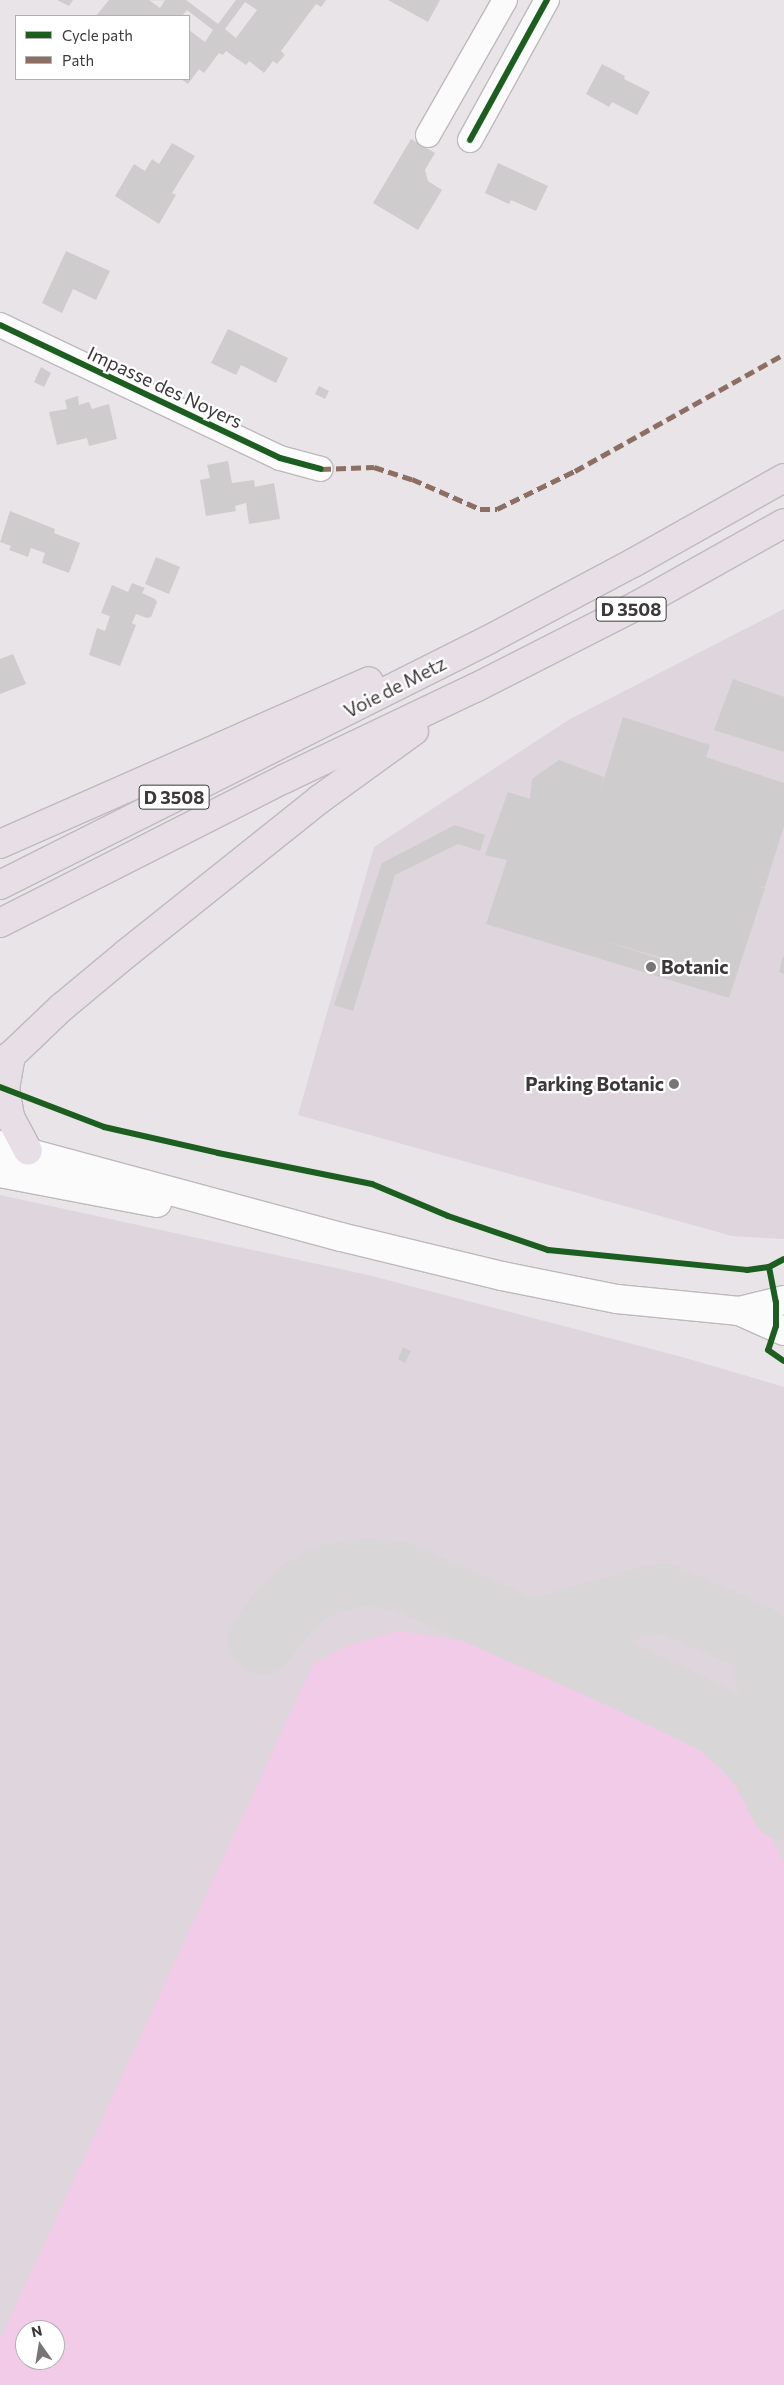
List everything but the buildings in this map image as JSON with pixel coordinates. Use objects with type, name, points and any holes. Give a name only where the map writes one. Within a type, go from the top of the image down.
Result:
[{"type":"highway","name":"Voie de Metz","points":[[0,885],[471,648],[633,563],[784,478]]},
{"type":"highway","name":"Voie de Metz","points":[[0,923],[284,779],[474,688],[638,605],[784,522]]},
{"type":"highway","points":[[0,844],[633,563]]},
{"type":"highway","points":[[28,1151],[10,1116],[5,1088],[6,1061],[62,1007],[112,965],[320,799],[474,688]]},
{"type":"main road","points":[[0,1145],[28,1151],[341,1237],[502,1276],[589,1294],[684,1307],[739,1311],[784,1300]]},
{"type":"main road","points":[[0,1173],[341,1237]]},
{"type":"main road","points":[[739,1311],[784,1331]]},
{"type":"street","points":[[428,135],[505,0]]},
{"type":"street","points":[[470,140],[548,0]]},
{"type":"street","name":"Impasse des Noyers","points":[[0,325],[280,458],[321,469]]},
{"type":"shaded area","points":[[784,609],[784,1239],[732,1236],[298,1115],[374,847],[570,719]]},
{"type":"shaded area","points":[[0,1195],[368,1275],[682,1357],[784,1387],[784,2385],[0,2385]]},
{"type":"shaded area","points":[[398,1631],[466,1642],[668,1727],[697,1745],[719,1764],[735,1781],[763,1821],[784,1864],[784,2385],[0,2385],[0,2339],[313,1664],[347,1646]]},
{"type":"taxiway","points":[[262,1640],[282,1613],[305,1591],[331,1578],[366,1572],[401,1576],[629,1678],[719,1722],[746,1746],[764,1767],[784,1806]]},
{"type":"taxiway","points":[[530,1634],[649,1600],[664,1598],[753,1637],[762,1644],[766,1653],[784,1767]]},
{"type":"marked path","points":[[321,469],[374,467],[412,479],[480,509],[497,509],[575,471],[784,354]]},
{"type":"cycle path","points":[[470,140],[547,0]]},
{"type":"cycle path","points":[[0,325],[280,458],[321,469]]},
{"type":"cycle path","points":[[0,1087],[104,1127],[218,1153],[372,1184],[448,1216],[548,1250],[747,1270],[769,1267],[784,1259]]},
{"type":"cycle path","points":[[769,1267],[776,1302],[776,1326],[768,1350],[784,1361]]},
{"type":"place","name":"Botanic","points":[[651,967]]},
{"type":"place","name":"Parking Botanic","points":[[674,1084]]}]
